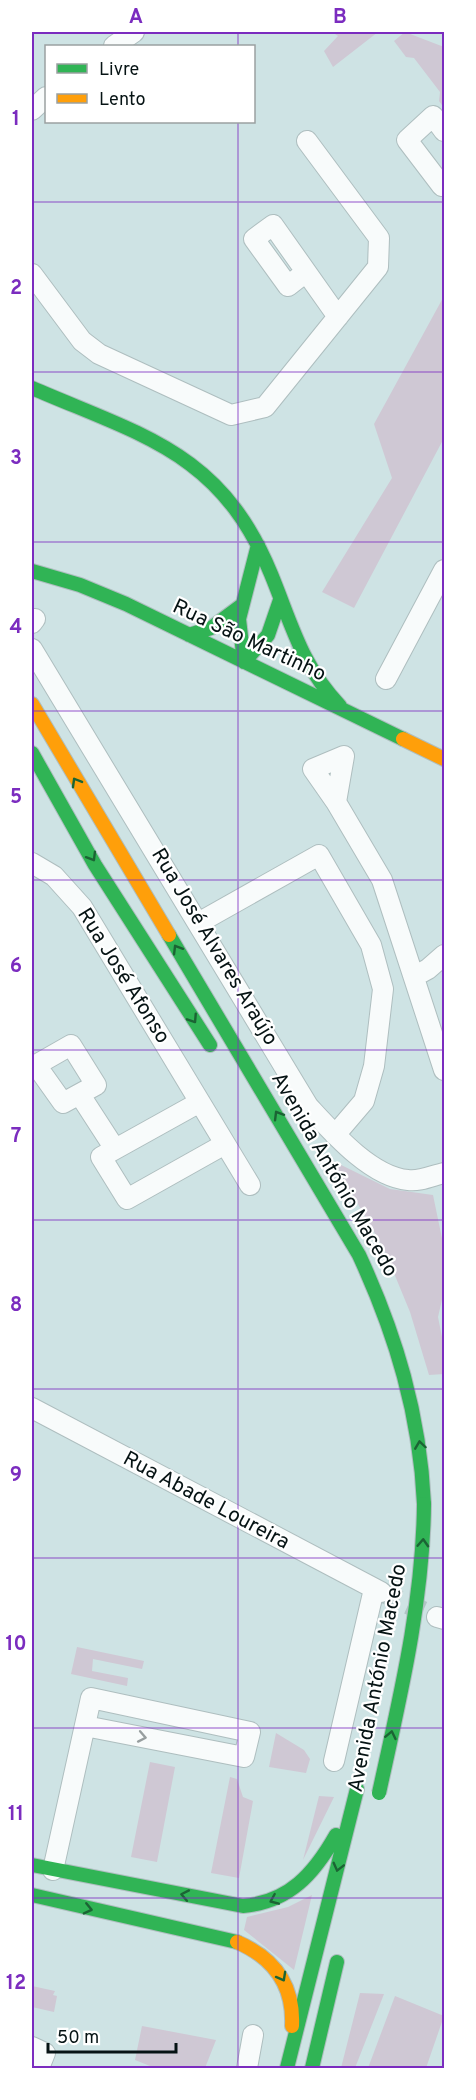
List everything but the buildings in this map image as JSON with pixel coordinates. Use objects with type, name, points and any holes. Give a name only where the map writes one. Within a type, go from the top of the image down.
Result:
[{"type":"main road","points":[[32,388],[128,429],[187,458],[203,470],[232,502],[258,545],[304,664],[321,688],[340,706]]},
{"type":"main road","points":[[258,545],[257,565],[242,605],[239,641],[244,662],[259,650],[269,637],[277,620],[280,600]]},
{"type":"main road","name":"Rua São Martinho","points":[[32,571],[74,582],[307,693],[340,706],[444,759]]},
{"type":"main road","points":[[250,586],[264,586],[271,574]]},
{"type":"main road","points":[[189,635],[211,628],[242,605]]},
{"type":"main road","name":"Avenida António Macedo","points":[[32,704],[318,1182],[369,1275],[388,1319],[409,1385],[421,1454],[424,1504],[423,1558],[413,1628],[378,1798]]},
{"type":"main road","points":[[403,739],[444,744]]},
{"type":"main road","points":[[32,753],[50,789],[161,970],[218,1056]]},
{"type":"main road","name":"Avenida António Macedo","points":[[53,1870],[243,1906],[273,1902],[304,1882],[332,1843],[358,1784],[287,2068]]},
{"type":"main road","points":[[32,1865],[53,1870],[45,1886],[32,1896]]},
{"type":"main road","points":[[32,1896],[237,1942],[264,1955],[286,1982],[292,2019],[287,2068]]},
{"type":"main road","points":[[312,2068],[341,1944]]},
{"type":"street","points":[[115,45],[134,32]]},
{"type":"street","points":[[32,110],[45,98]]},
{"type":"street","points":[[442,186],[407,140],[433,116],[444,131]]},
{"type":"street","points":[[32,274],[82,340],[99,354],[231,415],[266,407],[378,267],[379,238],[308,141]]},
{"type":"street","points":[[306,272],[338,317]]},
{"type":"street","points":[[387,679],[444,570]]},
{"type":"street","name":"Rua José Alvares Araújo","points":[[32,649],[200,922],[308,1106],[356,1154],[391,1176],[410,1181],[444,1173]]},
{"type":"street","points":[[336,802],[382,880],[444,1070]]},
{"type":"street","points":[[200,922],[319,855],[370,945],[383,989],[374,1066],[364,1101],[335,1134]]},
{"type":"street","name":"Rua José Afonso","points":[[32,862],[54,876],[82,907],[250,1185]]},
{"type":"street","points":[[415,976],[428,969],[444,955]]},
{"type":"street","points":[[80,1095],[115,1149]]},
{"type":"street","points":[[200,1102],[101,1156],[127,1199],[225,1144]]},
{"type":"street","name":"Rua Abade Loureira","points":[[32,1408],[377,1590],[334,1761]]},
{"type":"street","points":[[53,1870],[91,1698],[250,1732],[244,1757],[85,1726]]},
{"type":"street","points":[[246,2068],[253,2035]]},
{"type":"street","points":[[32,2047],[45,2053],[39,2068]]},
{"type":"shaded area","points":[[332,32],[378,32],[333,67],[324,51],[338,36]]},
{"type":"shaded area","points":[[405,32],[444,47],[444,108],[439,101],[440,92],[414,58],[406,57],[394,41]]},
{"type":"shaded area","points":[[444,296],[444,438],[354,608],[322,592],[392,478],[374,424]]},
{"type":"shaded area","points":[[333,1161],[390,1189],[433,1195],[444,1248],[444,1291],[438,1317],[444,1347],[444,1374],[429,1375],[410,1312],[384,1249]]},
{"type":"shaded area","points":[[77,1647],[144,1661],[142,1669],[93,1659],[92,1671],[128,1678],[127,1686],[71,1674]]},
{"type":"shaded area","points":[[276,1733],[304,1750],[310,1759],[306,1773],[269,1767]]},
{"type":"shaded area","points":[[150,1762],[175,1767],[157,1862],[131,1857]]},
{"type":"shaded area","points":[[230,1777],[237,1779],[243,1797],[253,1801],[239,1878],[211,1873]]},
{"type":"shaded area","points":[[319,1796],[334,1797],[303,1860]]},
{"type":"shaded area","points":[[312,1895],[294,1970],[244,1930],[247,1917],[288,1907]]},
{"type":"shaded area","points":[[32,1986],[55,1991],[53,1995],[57,1996],[54,2012],[32,2007]]},
{"type":"shaded area","points":[[360,1993],[384,1994],[355,2068],[341,2068]]},
{"type":"shaded area","points":[[395,1996],[444,2016],[426,2068],[368,2068]]},
{"type":"shaded area","points":[[142,2026],[216,2040],[205,2068],[155,2068],[135,2060]]},
{"type":"tunnel","points":[[381,1592],[423,1611]]},
{"type":"traffic: fast","points":[[32,388],[143,436],[174,453],[203,474],[228,500],[251,533],[307,660],[327,691],[340,706]]},
{"type":"traffic: fast","points":[[258,545],[239,619],[244,662],[268,635],[280,600]]},
{"type":"traffic: fast","points":[[32,571],[80,585],[126,604],[403,739]]},
{"type":"traffic: fast","points":[[189,635],[211,628],[242,605]]},
{"type":"traffic: fast","points":[[32,753],[95,865],[210,1045]]},
{"type":"traffic: fast","points":[[169,935],[359,1255],[384,1315],[404,1376],[417,1439],[424,1504]]},
{"type":"traffic: fast","points":[[379,1793],[415,1614],[423,1541],[424,1504]]},
{"type":"traffic: fast","points":[[287,2068],[357,1789]]},
{"type":"traffic: fast","points":[[243,1906],[274,1899],[298,1884],[319,1862],[336,1835]]},
{"type":"traffic: fast","points":[[32,1865],[243,1906]]},
{"type":"traffic: fast","points":[[32,1895],[237,1942]]},
{"type":"traffic: fast","points":[[312,2068],[337,1962]]},
{"type":"traffic: slow","points":[[32,704],[169,935]]},
{"type":"traffic: slow","points":[[403,739],[444,759]]},
{"type":"traffic: slow","points":[[237,1942],[261,1956],[279,1975],[289,1998],[292,2026]]}]
